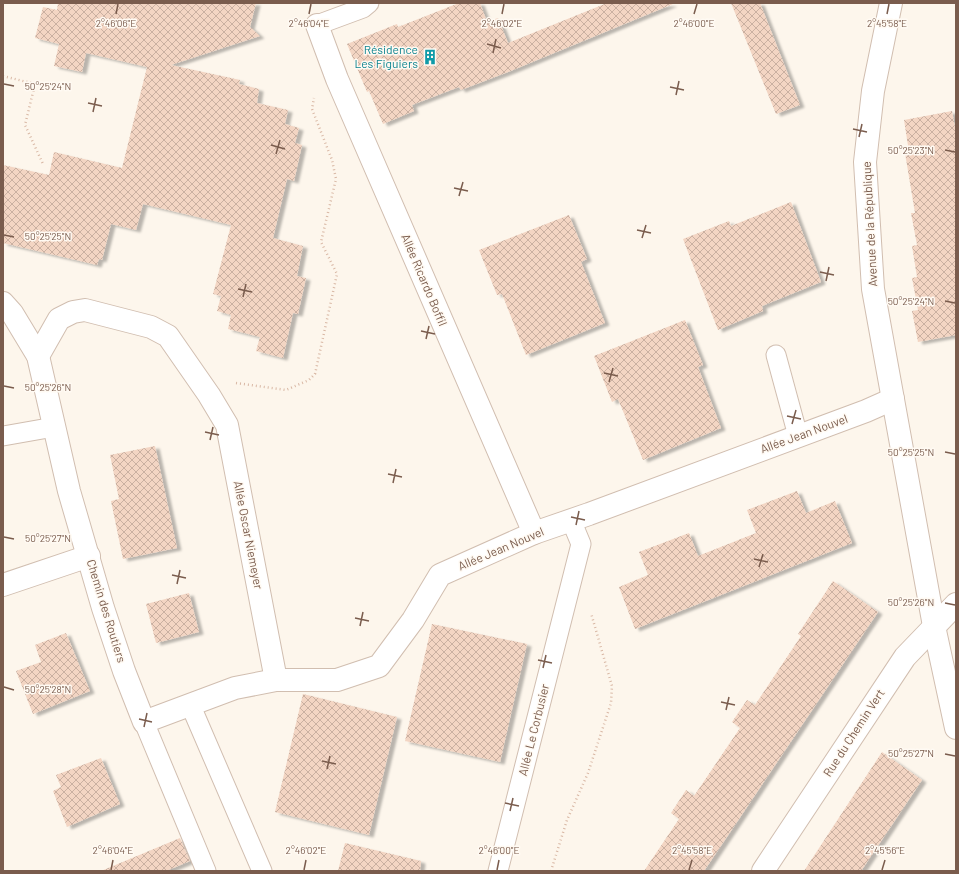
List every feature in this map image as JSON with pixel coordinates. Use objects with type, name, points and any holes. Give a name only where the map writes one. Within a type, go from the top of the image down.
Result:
[{"type":"street","name":"Avenue de la République","points":[[891,3],[873,91],[865,162],[873,289],[934,626],[956,728]]},
{"type":"street","name":"Allée Ricardo Boffil","points":[[317,25],[337,79],[534,533]]},
{"type":"street","name":"Chemin des Routiers","points":[[3,303],[12,312],[38,356],[69,491],[119,657],[144,722]]},
{"type":"street","name":"Allée Oscar Niemeyer","points":[[38,356],[59,319],[73,312],[85,310],[151,327],[168,336],[209,395],[227,425],[276,680]]},
{"type":"street","name":"Allée Jean Nouvel","points":[[144,722],[235,688],[276,680],[337,680],[379,666],[413,620],[440,575],[534,533],[866,411],[893,399]]},
{"type":"street","points":[[3,585],[89,556]]},
{"type":"street","name":"Rue du Chemin Vert","points":[[763,871],[904,657],[956,604]]},
{"type":"lane","points":[[317,25],[363,8],[369,3]]},
{"type":"lane","points":[[776,355],[798,436]]},
{"type":"lane","points":[[3,436],[54,427]]},
{"type":"lane","name":"Allée Le Corbusier","points":[[498,871],[581,544],[571,520]]},
{"type":"lane","points":[[190,704],[262,871]]},
{"type":"lane","name":"Chemin des Routiers","points":[[144,722],[206,871]]},
{"type":"path","points":[[3,76],[35,84],[26,125],[43,164]]},
{"type":"path","points":[[209,395],[233,383],[286,390],[309,380],[315,374],[337,274],[321,242],[336,179],[332,160],[312,108],[317,85],[337,79]]},
{"type":"path","points":[[551,871],[567,820],[588,773],[600,740],[611,703],[612,686],[589,607]]},
{"type":"building","points":[[58,3],[256,3],[250,27],[260,36],[171,65],[240,80],[239,84],[259,89],[257,103],[288,110],[285,124],[299,128],[295,143],[302,145],[294,181],[287,179],[273,238],[303,246],[297,276],[306,278],[298,314],[293,313],[283,358],[256,351],[260,337],[228,329],[231,315],[217,311],[221,296],[213,294],[231,225],[143,204],[136,230],[111,224],[102,260],[99,259],[97,265],[3,243],[3,165],[49,175],[54,152],[122,168],[147,67],[86,53],[82,72],[54,66],[59,44],[35,38],[43,7],[57,10]]},
{"type":"building","name":"Résidence Les Figuiers","points":[[459,3],[480,3],[487,22],[498,18],[508,43],[607,3],[673,4],[513,70],[461,90],[459,87],[412,105],[414,111],[383,124],[369,91],[367,92],[347,44],[397,24],[398,27]]},
{"type":"building","points":[[731,3],[760,3],[800,105],[776,114]]},
{"type":"building","points":[[952,111],[956,133],[956,335],[918,342],[912,311],[918,310],[912,278],[917,277],[912,246],[917,245],[911,213],[915,213],[905,153],[909,152],[904,120]]},
{"type":"building","points":[[791,202],[821,282],[762,306],[763,311],[718,330],[683,239],[729,221],[731,226]]},
{"type":"building","points":[[569,215],[587,259],[581,262],[605,323],[526,355],[502,294],[497,295],[479,250]]},
{"type":"building","points":[[685,320],[703,365],[698,367],[721,428],[643,460],[618,399],[612,402],[594,356]]},
{"type":"building","points":[[155,446],[177,548],[123,559],[111,501],[119,499],[110,455]]},
{"type":"building","points":[[797,491],[806,513],[835,501],[852,543],[635,629],[619,587],[648,575],[639,552],[689,533],[698,556],[756,533],[747,510]]},
{"type":"building","points":[[833,581],[878,612],[704,871],[644,871],[679,819],[671,813],[686,790],[694,796],[740,728],[732,722],[747,700],[755,705],[801,636],[798,634]]},
{"type":"building","points":[[189,593],[199,632],[156,643],[146,604]]},
{"type":"building","points":[[432,624],[527,644],[500,762],[405,741]]},
{"type":"building","points":[[66,633],[90,691],[33,714],[16,671],[41,662],[35,645]]},
{"type":"building","points":[[303,694],[397,717],[369,835],[275,812]]},
{"type":"building","points":[[882,752],[922,780],[861,871],[804,871]]},
{"type":"building","points":[[101,758],[120,804],[67,827],[53,791],[61,787],[56,775]]},
{"type":"building","points":[[180,838],[190,861],[166,871],[101,871]]},
{"type":"building","points":[[345,843],[421,861],[420,871],[338,871]]},
{"type":"place","name":"Résidence Les Figuiers","points":[[430,57]]}]
